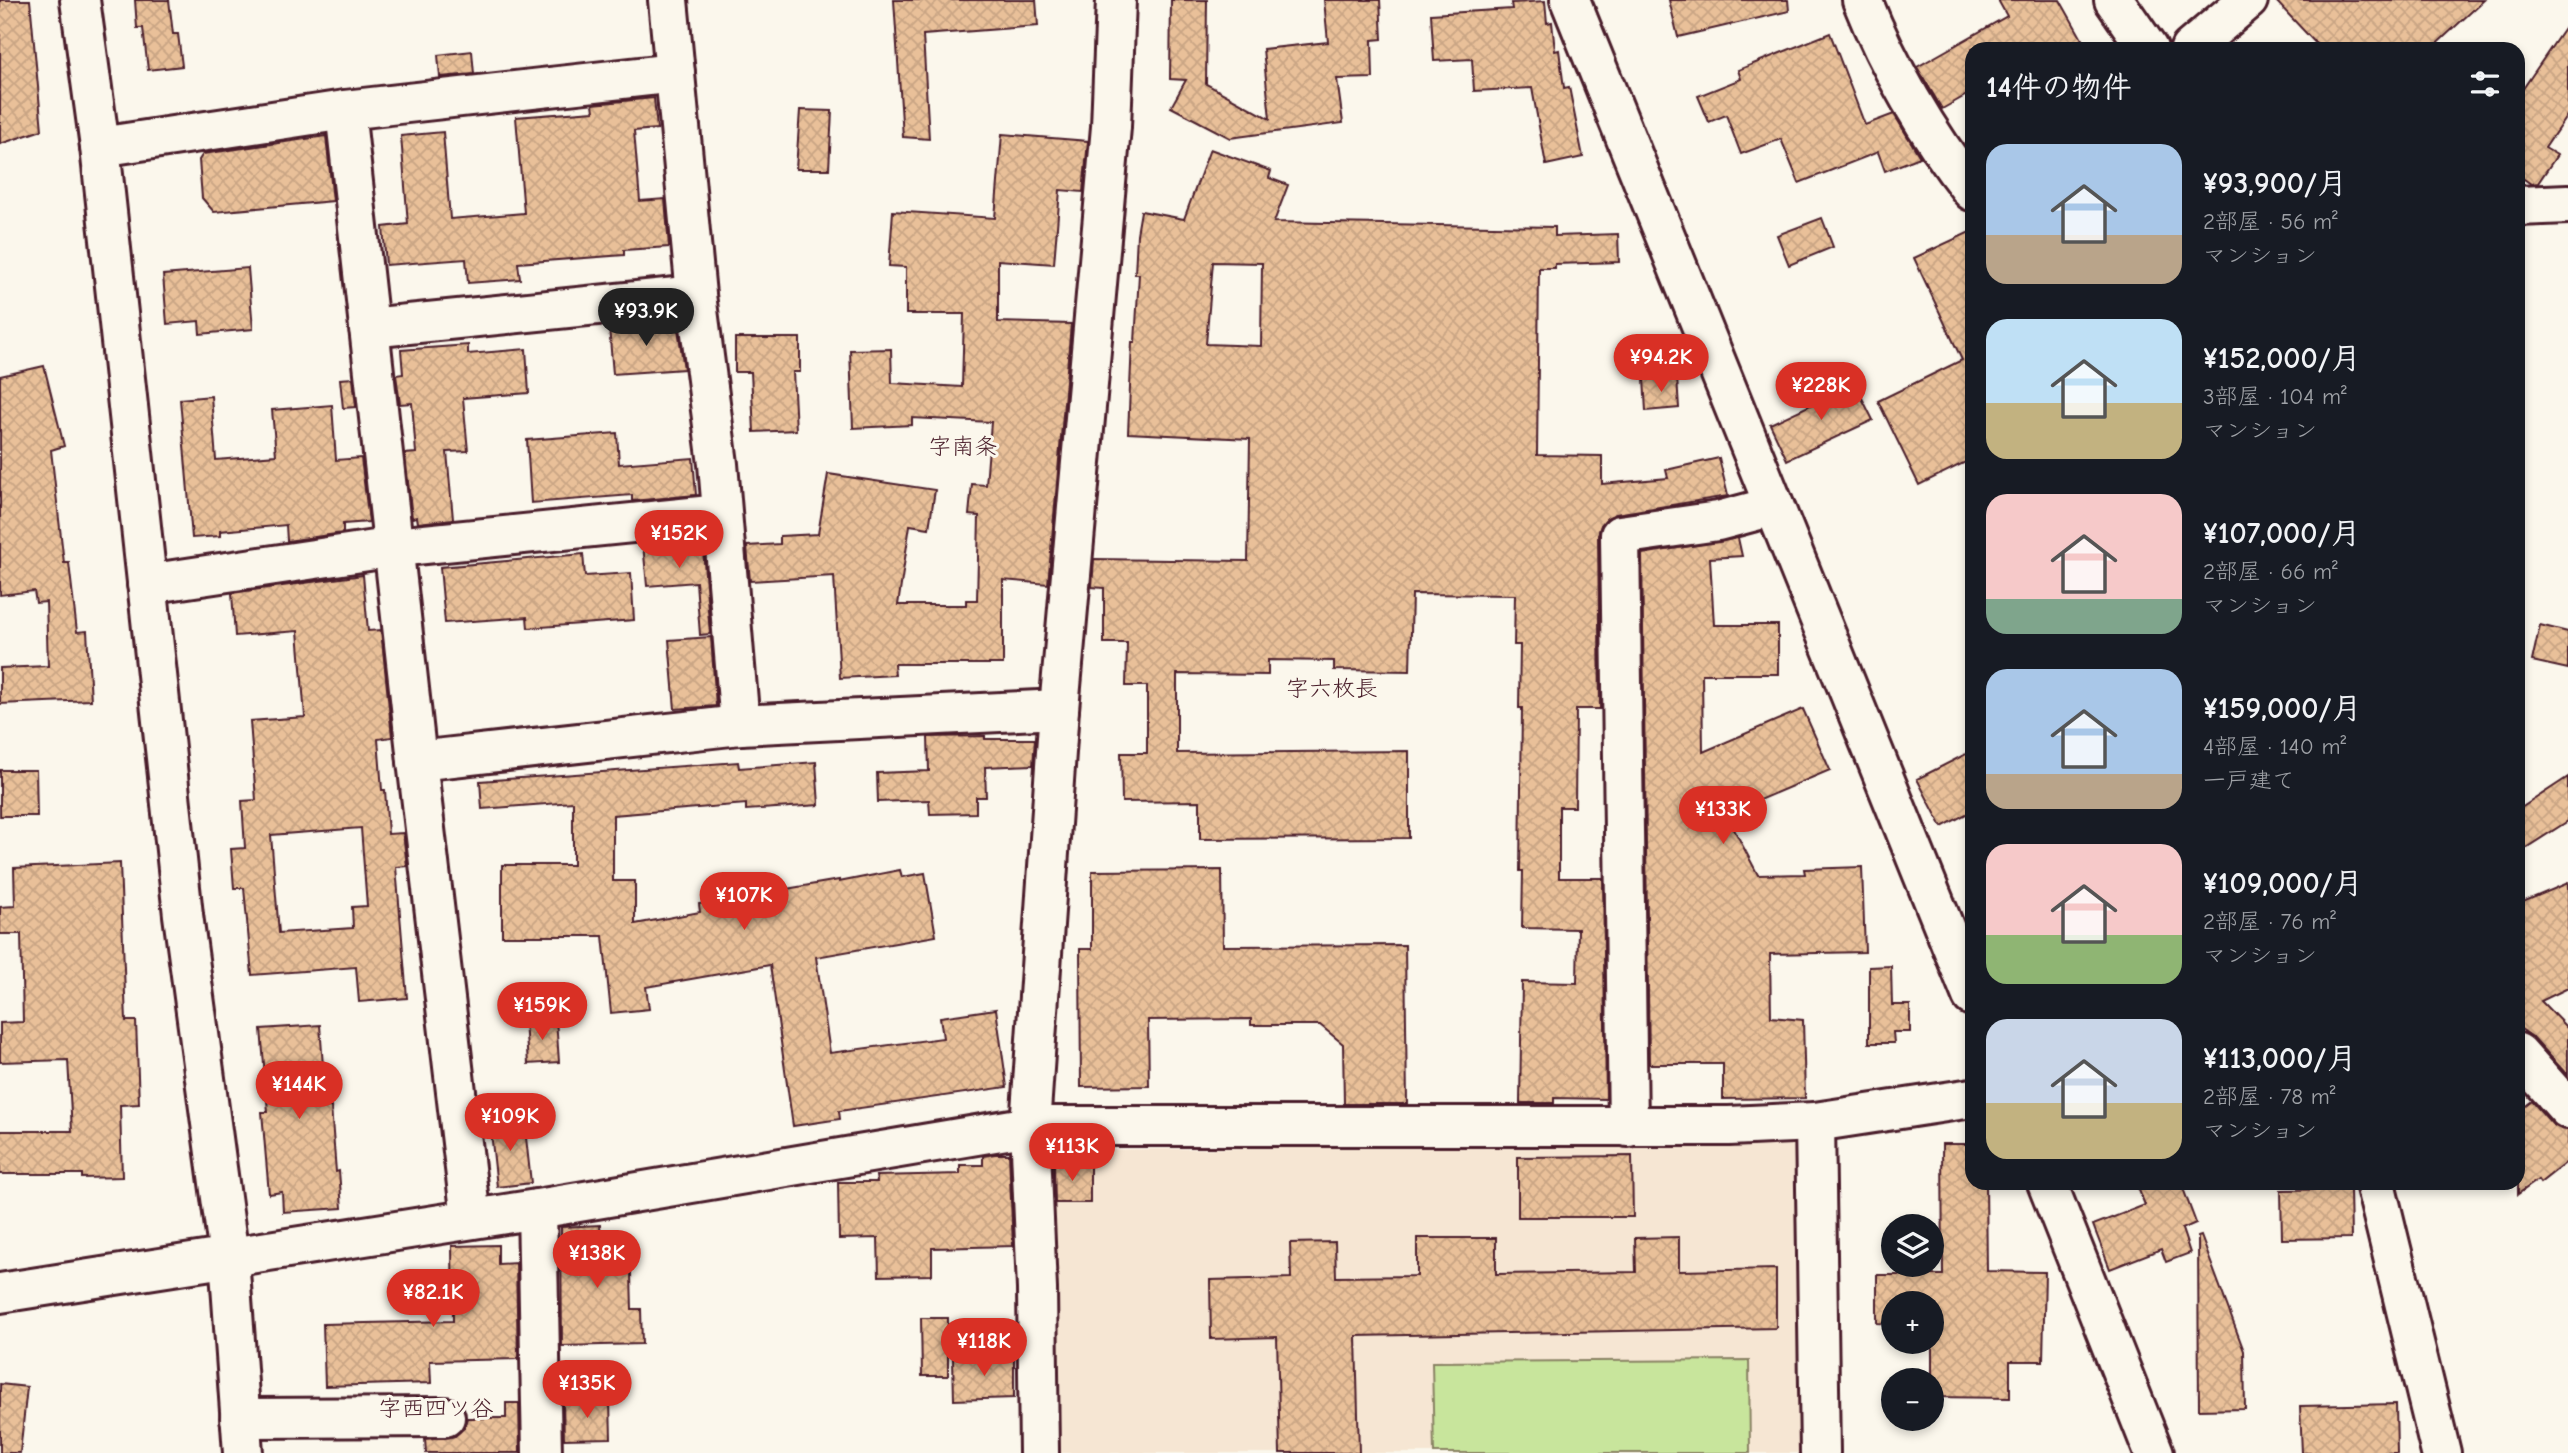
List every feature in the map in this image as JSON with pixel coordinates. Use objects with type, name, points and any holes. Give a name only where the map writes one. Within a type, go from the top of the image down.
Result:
[{"type":"street","points":[[80,0],[100,147],[183,915],[229,1258],[242,1435],[445,1417]]},
{"type":"street","points":[[668,0],[696,295],[718,464],[740,725]]},
{"type":"street","points":[[1039,1453],[1037,1289],[1030,1126],[1059,709],[1111,127],[1116,0]]},
{"type":"street","points":[[1570,0],[1965,979]]},
{"type":"street","points":[[1862,0],[1879,43],[1922,116],[1965,180]]},
{"type":"street","points":[[2114,0],[2143,42]]},
{"type":"street","points":[[2198,42],[2248,0]]},
{"type":"street","points":[[100,147],[345,110],[675,73]]},
{"type":"street","points":[[345,110],[471,1219]]},
{"type":"street","points":[[369,328],[696,295]]},
{"type":"street","points":[[1628,1127],[1620,535],[1718,521],[1774,506]]},
{"type":"street","points":[[147,584],[395,547],[721,514]]},
{"type":"street","points":[[417,761],[740,725],[1059,709]]},
{"type":"street","points":[[2525,1061],[2568,1109]]},
{"type":"street","points":[[0,1293],[537,1209],[1030,1126],[1729,1126],[1815,1122],[1965,1099]]},
{"type":"street","points":[[1815,1122],[1820,1453]]},
{"type":"street","points":[[2050,1190],[2154,1453]]},
{"type":"street","points":[[2377,1190],[2441,1453]]},
{"type":"street","points":[[537,1209],[542,1453]]},
{"type":"shaded area","points":[[1799,1142],[1800,1453],[1058,1453],[1053,1159],[1062,1150]]},
{"type":"green space","points":[[1749,1360],[1750,1453],[1434,1453],[1432,1362]]},
{"type":"building","points":[[0,0],[30,0],[42,130],[0,144]]},
{"type":"building","points":[[135,0],[169,0],[173,34],[178,34],[182,66],[148,70],[143,28],[137,28]]},
{"type":"building","points":[[894,0],[1036,0],[1038,26],[923,35],[929,139],[903,137]]},
{"type":"building","points":[[1171,0],[1207,0],[1206,84],[1270,119],[1263,49],[1328,42],[1324,0],[1380,0],[1382,39],[1372,40],[1373,78],[1337,79],[1343,123],[1230,138],[1171,107],[1186,80],[1170,79]]},
{"type":"building","points":[[1669,0],[1788,0],[1789,11],[1678,37]]},
{"type":"building","points":[[1998,0],[2060,0],[2082,39],[2077,42],[1965,42],[1965,96],[1942,109],[1917,67],[2007,16]]},
{"type":"building","points":[[2275,0],[2484,0],[2439,42],[2314,42]]},
{"type":"building","points":[[1545,1],[1547,23],[1552,22],[1555,51],[1559,50],[1564,88],[1569,87],[1583,157],[1546,165],[1532,88],[1474,91],[1472,59],[1434,61],[1431,14],[1512,9],[1511,3]]},
{"type":"building","points":[[2568,23],[2568,114],[2545,148],[2557,155],[2538,183],[2531,184],[2525,180],[2525,86]]},
{"type":"building","points":[[1830,33],[1865,125],[1894,114],[1920,157],[1885,171],[1878,152],[1799,183],[1781,139],[1741,154],[1726,115],[1709,122],[1698,96],[1741,79],[1738,70]]},
{"type":"building","points":[[472,51],[474,74],[440,77],[438,55]]},
{"type":"building","points":[[654,98],[657,129],[634,131],[640,201],[665,199],[669,247],[624,250],[624,255],[518,263],[520,279],[468,283],[466,259],[386,265],[383,227],[408,224],[401,136],[443,132],[450,219],[524,213],[516,117],[594,111],[593,104]]},
{"type":"building","points":[[800,110],[832,111],[829,169],[796,169]]},
{"type":"building","points":[[1002,134],[1088,141],[1083,192],[1060,190],[1054,264],[998,260],[998,322],[1071,324],[1048,584],[1003,580],[1003,664],[894,664],[895,675],[840,678],[834,576],[750,581],[747,546],[780,544],[780,536],[818,534],[828,474],[935,490],[929,528],[910,525],[898,605],[966,605],[966,600],[977,600],[979,516],[969,515],[972,484],[986,485],[991,422],[912,418],[912,425],[853,428],[850,350],[891,349],[892,383],[962,387],[964,314],[906,314],[906,267],[889,266],[893,211],[995,218]]},
{"type":"building","points":[[326,136],[333,201],[214,212],[202,198],[199,160],[203,154]]},
{"type":"building","points":[[1210,149],[1271,171],[1269,178],[1288,185],[1274,222],[1555,227],[1555,236],[1618,234],[1619,262],[1555,264],[1555,268],[1539,268],[1537,455],[1602,456],[1602,484],[1668,478],[1666,470],[1719,458],[1728,496],[1616,514],[1601,525],[1598,535],[1600,709],[1576,709],[1575,807],[1559,807],[1559,878],[1603,878],[1606,1099],[1554,1098],[1554,1103],[1520,1103],[1522,982],[1577,983],[1578,929],[1522,928],[1522,708],[1519,708],[1520,645],[1514,645],[1515,595],[1412,594],[1410,671],[1334,670],[1334,661],[1268,660],[1268,675],[1177,674],[1177,753],[1409,751],[1409,838],[1200,839],[1200,801],[1122,802],[1121,753],[1147,753],[1147,686],[1126,686],[1127,643],[1104,643],[1104,588],[1092,587],[1094,559],[1248,561],[1250,439],[1128,433],[1132,342],[1135,342],[1139,274],[1135,274],[1137,234],[1141,211],[1184,219]],"holes":[[[1213,262],[1262,263],[1261,346],[1206,344]]]},
{"type":"building","points":[[1822,218],[1833,247],[1789,265],[1777,235]]},
{"type":"building","points":[[1965,234],[1965,462],[1919,485],[1878,401],[1962,360],[1914,258]]},
{"type":"building","points":[[248,268],[253,329],[200,334],[199,321],[167,324],[163,275]]},
{"type":"building","points":[[677,322],[684,369],[613,374],[609,327]]},
{"type":"building","points":[[735,338],[800,338],[800,372],[793,372],[796,430],[754,432],[751,372],[735,372]]},
{"type":"building","points":[[468,345],[468,354],[526,349],[529,393],[463,398],[468,451],[447,452],[453,519],[418,523],[417,517],[412,518],[405,454],[416,453],[412,403],[400,404],[396,375],[403,374],[401,350]]},
{"type":"building","points":[[44,366],[64,446],[51,450],[64,563],[69,563],[77,632],[87,631],[91,700],[0,704],[0,668],[48,666],[46,602],[36,603],[34,591],[0,595],[0,376]]},
{"type":"building","points":[[1677,377],[1679,408],[1646,411],[1644,379]]},
{"type":"building","points":[[353,378],[356,407],[343,408],[340,379]]},
{"type":"building","points":[[1855,384],[1873,420],[1787,460],[1770,424]]},
{"type":"building","points":[[211,396],[216,460],[276,455],[272,410],[332,405],[336,460],[361,458],[369,522],[343,524],[343,533],[287,541],[286,525],[220,531],[220,536],[192,538],[180,399]]},
{"type":"building","points":[[617,433],[619,464],[693,458],[696,495],[632,501],[632,495],[531,503],[527,440]]},
{"type":"building","points":[[702,538],[710,634],[700,635],[696,582],[647,586],[643,544]]},
{"type":"building","points":[[1738,538],[1742,556],[1710,558],[1714,625],[1778,625],[1778,674],[1702,674],[1703,752],[1803,709],[1830,770],[1726,814],[1758,875],[1805,874],[1804,869],[1862,867],[1865,952],[1770,954],[1771,1017],[1803,1020],[1805,1098],[1723,1099],[1723,1064],[1649,1064],[1642,554]]},
{"type":"building","points":[[583,554],[585,576],[631,573],[634,620],[528,628],[527,617],[445,623],[440,567]]},
{"type":"building","points":[[363,575],[368,631],[381,630],[392,737],[378,739],[388,834],[403,833],[407,866],[396,867],[407,998],[359,1002],[356,967],[252,975],[244,888],[234,888],[231,849],[245,848],[242,801],[256,800],[250,721],[305,717],[298,631],[235,636],[232,593]],"holes":[[[361,828],[367,906],[352,907],[353,928],[279,933],[271,835]]]},
{"type":"building","points":[[2540,625],[2568,632],[2568,669],[2532,661]]},
{"type":"building","points":[[711,637],[716,706],[675,709],[669,640]]},
{"type":"building","points":[[985,736],[985,739],[1035,739],[1033,765],[985,767],[986,797],[976,797],[976,813],[930,814],[929,800],[878,802],[877,773],[929,771],[928,737]]},
{"type":"building","points":[[1965,755],[1965,815],[1942,827],[1917,779]]},
{"type":"building","points":[[738,762],[739,768],[816,762],[819,805],[746,810],[746,804],[613,815],[613,881],[635,881],[635,924],[700,912],[699,904],[900,870],[902,877],[925,873],[936,936],[816,957],[830,1053],[943,1038],[940,1017],[996,1009],[1007,1087],[839,1111],[840,1119],[793,1126],[770,965],[646,987],[649,1009],[611,1013],[603,936],[502,936],[502,865],[573,865],[573,802],[482,809],[480,781]]},
{"type":"building","points":[[0,770],[36,770],[37,816],[0,816]]},
{"type":"building","points":[[2568,777],[2568,821],[2525,849],[2525,805]]},
{"type":"building","points":[[120,863],[126,1021],[136,1021],[139,1104],[120,1105],[122,1177],[0,1174],[0,1131],[72,1131],[68,1060],[0,1062],[0,1023],[23,1022],[21,934],[0,934],[0,907],[15,906],[14,868]]},
{"type":"building","points":[[1222,870],[1223,946],[1405,945],[1407,1104],[1344,1104],[1343,1044],[1320,1025],[1251,1025],[1251,1019],[1148,1020],[1149,1086],[1081,1087],[1080,949],[1092,949],[1092,871]]},
{"type":"building","points":[[2568,883],[2568,988],[2541,1001],[2568,1029],[2568,1076],[2534,1038],[2525,1032],[2525,901]]},
{"type":"building","points":[[1891,966],[1892,1005],[1910,1005],[1910,1032],[1893,1032],[1894,1043],[1869,1043],[1869,967]]},
{"type":"building","points":[[556,1019],[559,1062],[528,1064],[525,1021]]},
{"type":"building","points":[[320,1025],[326,1107],[331,1107],[342,1208],[283,1212],[282,1192],[269,1194],[262,1112],[268,1112],[261,1029]]},
{"type":"building","points":[[2532,1101],[2552,1124],[2568,1130],[2568,1161],[2540,1183],[2538,1180],[2525,1189],[2525,1106]]},
{"type":"building","points":[[524,1119],[531,1183],[497,1187],[490,1123]]},
{"type":"building","points":[[1942,1144],[1965,1144],[1965,1190],[1986,1190],[1987,1271],[2045,1272],[2043,1361],[2010,1361],[2010,1398],[1944,1397],[1944,1368],[1932,1368],[1932,1354],[1944,1354],[1944,1291],[1881,1291],[1881,1323],[1877,1323],[1877,1275],[1944,1277]]},
{"type":"building","points":[[1009,1154],[1013,1246],[932,1248],[932,1275],[879,1276],[878,1238],[839,1239],[838,1182],[877,1182],[876,1176],[960,1174],[960,1165],[983,1165],[983,1156]]},
{"type":"building","points":[[1632,1156],[1633,1217],[1518,1217],[1518,1157]]},
{"type":"building","points":[[1054,1164],[1090,1164],[1090,1203],[1055,1203]]},
{"type":"building","points":[[2139,1190],[2184,1190],[2196,1223],[2182,1229],[2190,1253],[2166,1262],[2161,1249],[2110,1269],[2093,1225],[2145,1205]]},
{"type":"building","points":[[2281,1190],[2350,1190],[2351,1238],[2282,1239]]},
{"type":"building","points":[[600,1225],[601,1238],[630,1238],[632,1309],[641,1309],[642,1344],[562,1346],[561,1227]]},
{"type":"building","points":[[2201,1236],[2244,1351],[2245,1409],[2199,1410],[2198,1237]]},
{"type":"building","points":[[1679,1237],[1679,1271],[1776,1269],[1776,1328],[1356,1336],[1359,1453],[1280,1453],[1277,1337],[1211,1339],[1210,1280],[1291,1278],[1290,1243],[1335,1242],[1336,1277],[1417,1276],[1417,1238],[1496,1238],[1496,1274],[1636,1272],[1635,1238]]},
{"type":"building","points":[[498,1245],[498,1264],[516,1263],[518,1359],[430,1361],[431,1383],[325,1386],[323,1324],[453,1321],[452,1246]]},
{"type":"building","points":[[921,1318],[948,1318],[948,1376],[922,1376]]},
{"type":"building","points":[[1014,1356],[1014,1398],[954,1400],[953,1358]]},
{"type":"building","points":[[0,1384],[27,1387],[20,1453],[0,1453]]},
{"type":"building","points":[[610,1401],[611,1438],[564,1439],[563,1402]]},
{"type":"building","points":[[506,1403],[519,1403],[520,1453],[426,1453],[425,1439],[455,1436],[464,1428],[467,1418],[506,1418]]},
{"type":"building","points":[[2396,1404],[2397,1453],[2302,1453],[2300,1406]]},
{"type":"district","name":"字南条","points":[[963,446]]},
{"type":"district","name":"字六枚長","points":[[1332,688]]},
{"type":"district","name":"字西四ツ谷","points":[[436,1408]]}]
